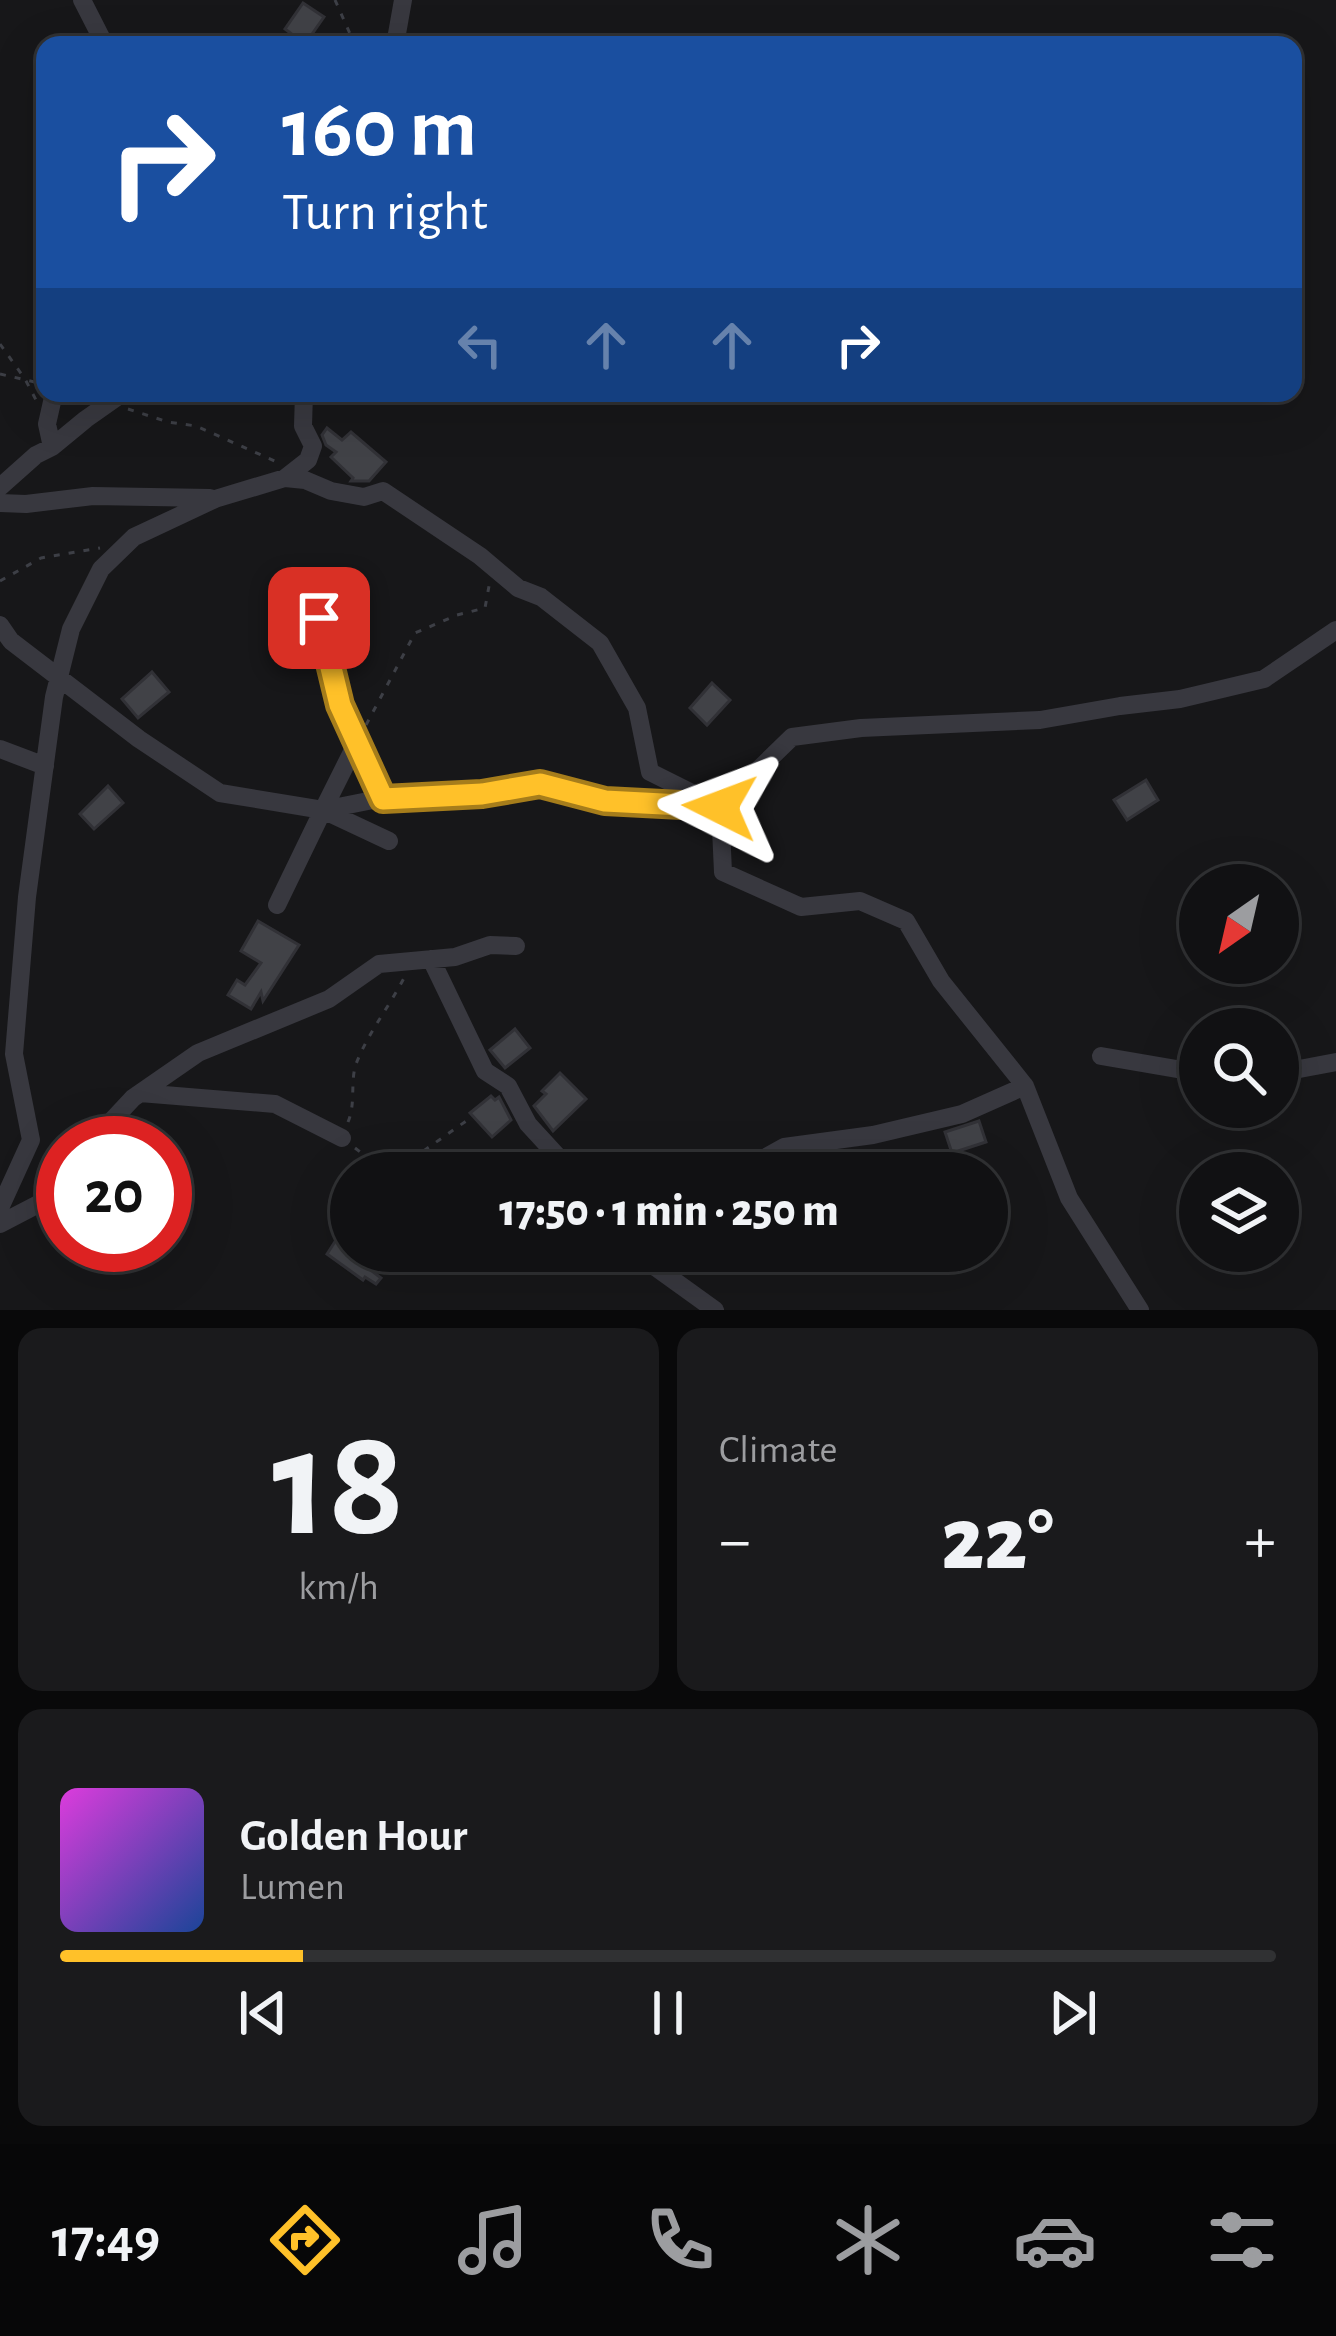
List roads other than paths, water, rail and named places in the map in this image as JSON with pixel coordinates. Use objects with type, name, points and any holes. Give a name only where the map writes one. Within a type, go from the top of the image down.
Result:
[{"type":"street","points":[[82,0],[100,36]]},
{"type":"street","points":[[397,36],[404,0]]},
{"type":"street","points":[[52,402],[47,424],[52,448]]},
{"type":"street","points":[[0,487],[111,402]]},
{"type":"street","points":[[0,1208],[31,1140],[14,1054],[27,897],[59,677],[71,628],[101,569],[134,537],[215,499],[290,474],[308,460],[313,446],[303,426],[304,402]]},
{"type":"street","points":[[290,474],[364,497],[382,491],[518,588],[542,597],[600,643],[637,708],[650,772],[720,807]]},
{"type":"street","points":[[0,503],[93,496],[215,499]]},
{"type":"street","points":[[319,618],[340,705],[383,799]]},
{"type":"street","points":[[0,625],[11,641],[139,739],[220,793],[322,810],[388,841]]},
{"type":"street","points":[[322,810],[383,799],[482,794],[540,784],[605,801],[720,807],[792,737],[861,728],[1040,720],[1180,699],[1264,679],[1336,630]]},
{"type":"street","points":[[277,905],[357,742]]},
{"type":"street","points":[[0,749],[45,766]]},
{"type":"street","points":[[720,807],[723,872],[801,908],[860,901],[906,921],[940,981],[1025,1086],[1069,1198],[1140,1310]]},
{"type":"street","points":[[117,1116],[140,1093],[198,1053],[329,999],[379,964],[455,957],[490,945],[516,946]]},
{"type":"street","points":[[422,960],[485,1072],[508,1086],[529,1124],[554,1152]]},
{"type":"street","points":[[1101,1056],[1179,1069]]},
{"type":"street","points":[[1299,1069],[1336,1062]]},
{"type":"street","points":[[775,1152],[962,1114],[1025,1086]]},
{"type":"street","points":[[140,1093],[275,1104],[342,1138]]},
{"type":"street","points":[[0,1224],[36,1205]]},
{"type":"street","points":[[662,1272],[715,1310]]}]
